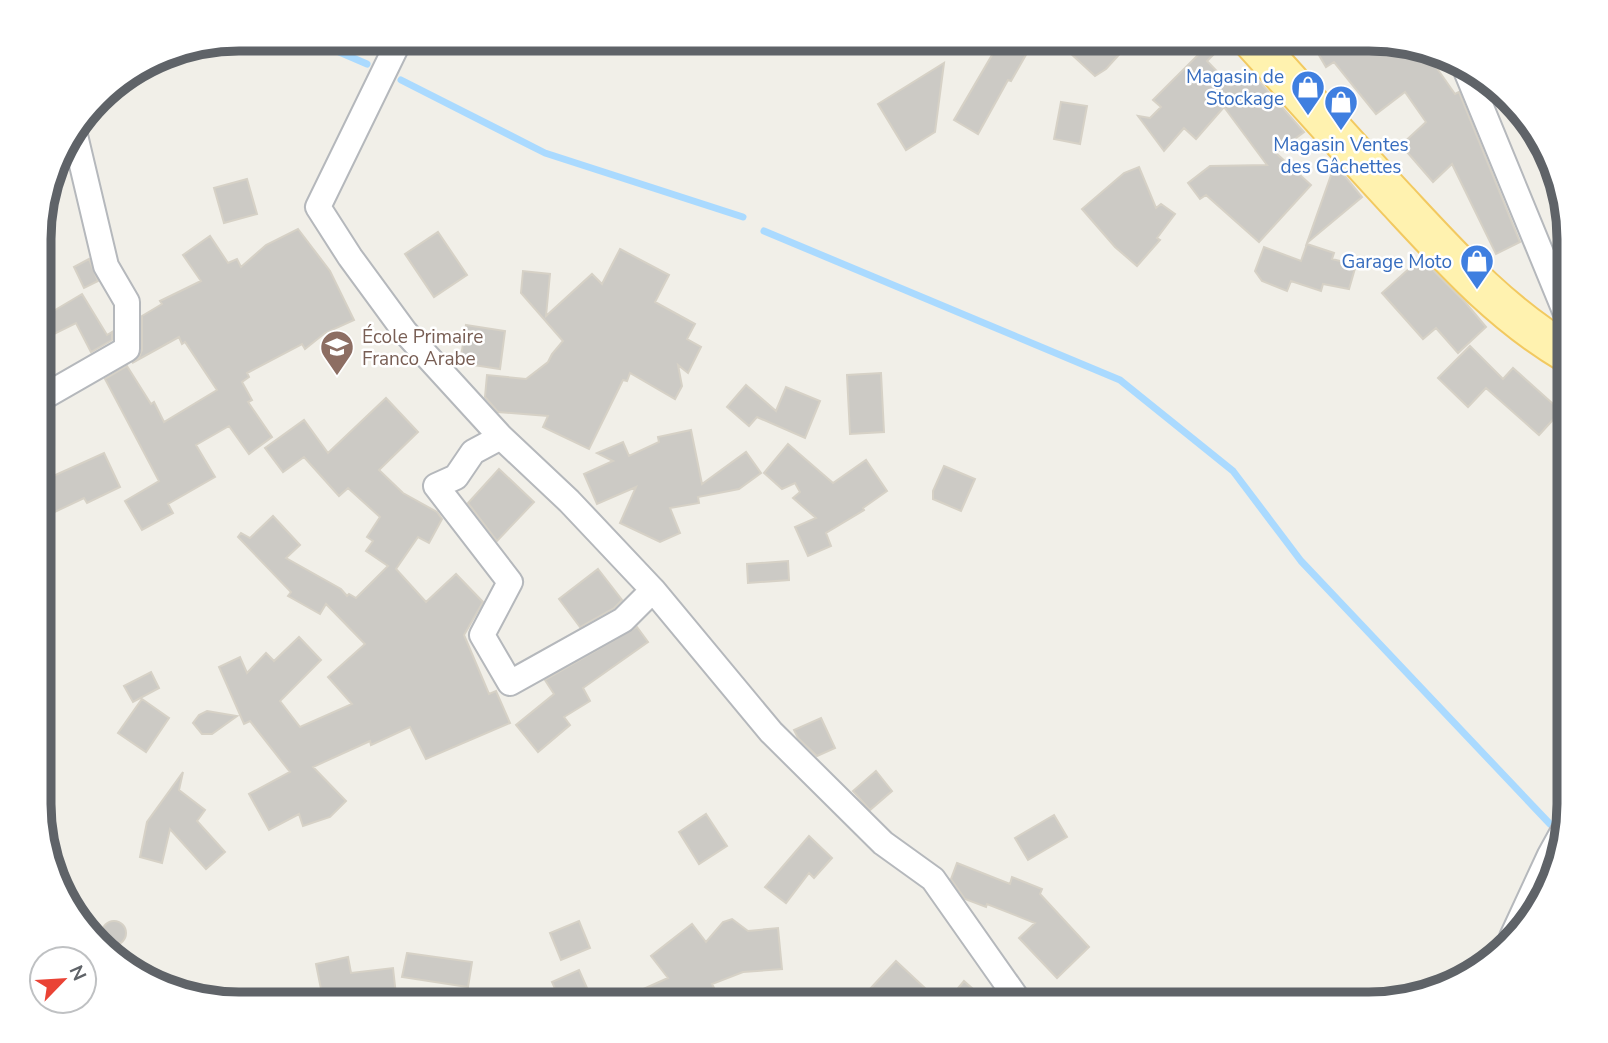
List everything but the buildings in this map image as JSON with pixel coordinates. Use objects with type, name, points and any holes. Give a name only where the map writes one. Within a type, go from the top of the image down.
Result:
[{"type":"main road","points":[[1263,51],[1454,262],[1522,323],[1557,347]]},
{"type":"street","points":[[394,51],[318,207],[350,257],[405,332],[501,437],[569,501],[653,590],[771,732],[883,843],[933,879],[1013,992]]},
{"type":"street","points":[[1470,80],[1557,292]]},
{"type":"street","points":[[51,393],[127,349],[127,302],[106,266],[77,143]]},
{"type":"street","points":[[501,437],[473,452],[456,477],[436,486],[510,582],[482,635],[510,683],[622,620],[653,590]]},
{"type":"street","points":[[1524,912],[1549,857]]},
{"type":"waterway","points":[[337,51],[367,64]]},
{"type":"waterway","points":[[401,80],[545,153],[743,217]]},
{"type":"waterway","points":[[764,231],[1120,380],[1233,471],[1301,561],[1550,824]]},
{"type":"place","name":"Magasin de Stockage","points":[[1308,117]]},
{"type":"place","name":"Magasin Ventes des Gâchettes","points":[[1341,132]]},
{"type":"place","name":"Garage Moto","points":[[1477,291]]},
{"type":"place","name":"École Primaire Franco Arabe","points":[[337,377]]}]
